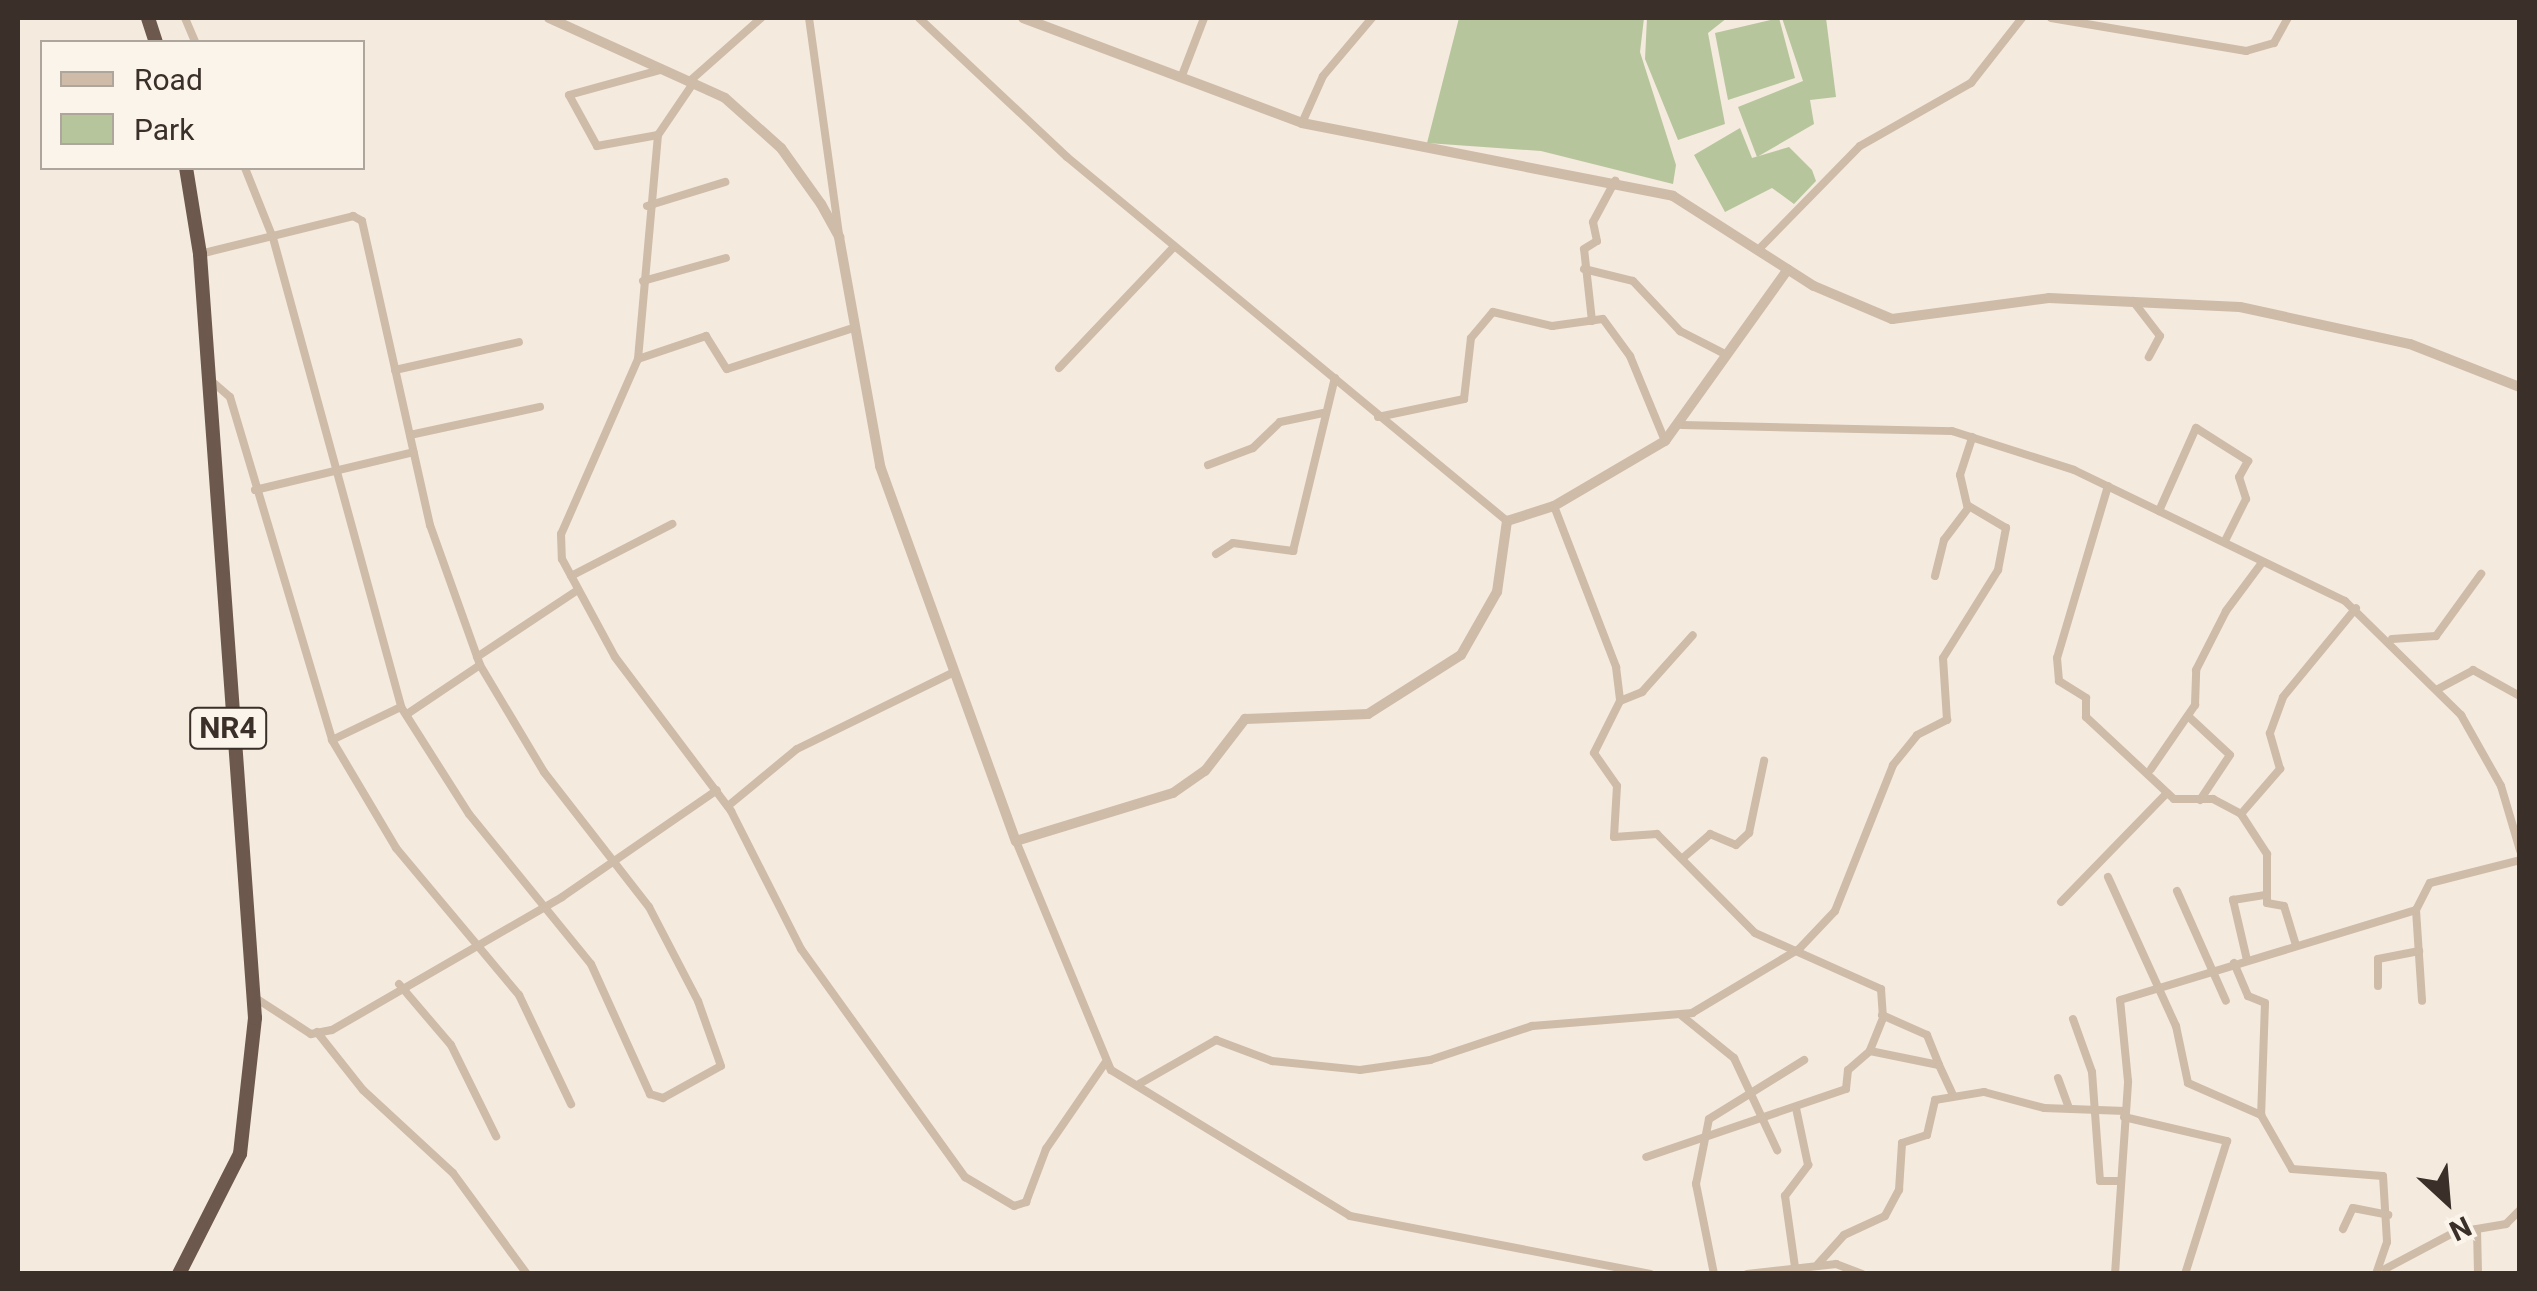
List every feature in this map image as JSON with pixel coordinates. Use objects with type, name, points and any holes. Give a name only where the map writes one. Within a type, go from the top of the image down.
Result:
[{"type":"highway","name":"NR4","points":[[180,1274],[240,1154],[253,996],[200,254],[186,170]]},
{"type":"street","points":[[549,18],[693,81],[781,148],[838,237]]},
{"type":"street","points":[[761,18],[693,81],[658,135],[647,206],[638,359],[561,534],[571,576],[629,678],[728,806],[801,948],[976,1185],[1014,1206],[1026,1202],[1046,1149],[1105,1063]]},
{"type":"street","points":[[809,18],[850,330],[880,466],[952,672],[1105,1063],[1350,1216],[1650,1274]]},
{"type":"street","points":[[919,18],[1174,247],[1507,521]]},
{"type":"street","points":[[1023,18],[1302,123],[1616,181],[1699,206],[1788,270],[1892,319],[2013,300],[2133,301],[2271,312],[2410,344],[2520,387]]},
{"type":"street","points":[[1180,78],[1204,18]]},
{"type":"street","points":[[1302,123],[1323,76],[1372,18]]},
{"type":"street","points":[[1760,247],[1860,146],[1971,82],[2022,18]]},
{"type":"street","points":[[2051,18],[2246,51],[2274,43],[2288,18]]},
{"type":"street","points":[[658,135],[593,144],[569,95],[662,70]]},
{"type":"street","points":[[200,254],[273,238],[358,217],[452,602],[478,661],[544,772],[612,856],[682,964],[718,1068],[654,1099],[592,964],[470,814],[404,710],[331,469],[273,238],[246,170]]},
{"type":"street","points":[[1592,321],[1584,269],[1585,246],[1598,239],[1593,222],[1616,181]]},
{"type":"street","points":[[647,206],[725,182]]},
{"type":"street","points":[[1060,368],[1174,247]]},
{"type":"street","points":[[643,282],[726,258]]},
{"type":"street","points":[[1584,269],[1633,280],[1680,331],[1724,353]]},
{"type":"street","points":[[1507,521],[1554,506],[1666,441],[1682,425],[1724,353],[1788,270]]},
{"type":"street","points":[[2133,301],[2160,336],[2149,358]]},
{"type":"street","points":[[1378,417],[1464,399],[1473,382],[1471,338],[1493,312],[1552,326],[1603,319],[1630,356],[1666,441]]},
{"type":"street","points":[[638,359],[706,336],[727,370],[850,330]]},
{"type":"street","points":[[396,370],[519,342]]},
{"type":"street","points":[[208,378],[226,387],[332,740],[396,848],[519,995],[570,1104]]},
{"type":"street","points":[[1216,554],[1233,543],[1293,551],[1323,412],[1335,378]]},
{"type":"street","points":[[410,435],[540,407]]},
{"type":"street","points":[[1208,465],[1253,448],[1280,422],[1323,412]]},
{"type":"street","points":[[1682,425],[1894,424],[1972,436],[2108,486],[2225,541],[2262,564],[2356,608],[2392,639],[2438,689],[2501,786],[2520,850]]},
{"type":"street","points":[[2159,512],[2196,428],[2248,461],[2239,477],[2246,499],[2225,541]]},
{"type":"street","points":[[1138,1084],[1216,1040],[1272,1061],[1360,1070],[1430,1060],[1532,1026],[1678,1014],[1799,949],[1835,911],[1892,764],[1917,735],[1948,720],[1944,658],[1998,570],[2006,528],[1969,508],[1960,475],[1972,436]]},
{"type":"street","points":[[255,490],[414,452]]},
{"type":"street","points":[[2108,486],[2057,676],[2086,698],[2086,717],[2151,769],[2167,793],[2240,814],[2268,854],[2266,895]]},
{"type":"street","points":[[1554,506],[1612,644],[1620,701],[1594,753],[1617,786],[1614,837],[1658,834],[1755,933],[1799,949],[1823,969],[1875,984],[1882,1015],[1870,1051],[1848,1070],[1846,1090],[1766,1123],[1646,1158]]},
{"type":"street","points":[[1935,576],[1944,540],[1969,508]]},
{"type":"street","points":[[1016,841],[1173,793],[1205,771],[1245,720],[1368,714],[1461,655],[1497,592],[1507,521]]},
{"type":"street","points":[[571,576],[672,524]]},
{"type":"street","points":[[2151,769],[2188,716],[2200,664],[2262,564]]},
{"type":"street","points":[[2392,639],[2436,636],[2481,574]]},
{"type":"street","points":[[332,740],[404,710],[578,590]]},
{"type":"street","points":[[2240,814],[2280,769],[2270,734],[2283,697],[2356,608]]},
{"type":"street","points":[[1620,701],[1642,692],[1694,635]]},
{"type":"street","points":[[2438,689],[2473,670],[2520,696]]},
{"type":"street","points":[[728,806],[797,748],[952,672]]},
{"type":"street","points":[[2188,716],[2230,754],[2200,800]]},
{"type":"street","points":[[1684,857],[1710,834],[1736,845],[1749,833],[1764,761]]},
{"type":"street","points":[[314,1029],[332,1030],[398,984],[546,906],[612,856],[717,790]]},
{"type":"street","points":[[2060,902],[2167,793]]},
{"type":"street","points":[[2422,1001],[2416,910],[2430,884],[2520,860]]},
{"type":"street","points":[[2108,877],[2160,987],[2193,1091],[2261,1115]]},
{"type":"street","points":[[2177,891],[2208,972],[2226,1001]]},
{"type":"street","points":[[2247,960],[2233,900],[2266,895],[2287,912],[2295,943]]},
{"type":"street","points":[[2115,1274],[2128,1048],[2118,1006],[2160,987],[2295,943],[2416,910]]},
{"type":"street","points":[[2378,986],[2378,960],[2419,951]]},
{"type":"street","points":[[2234,964],[2248,996],[2265,1003],[2261,1115],[2298,1173],[2355,1168],[2383,1176],[2388,1215],[2381,1271]]},
{"type":"street","points":[[398,984],[451,1045],[496,1136]]},
{"type":"street","points":[[253,996],[314,1029],[363,1090],[452,1173],[527,1274]]},
{"type":"street","points":[[1678,1014],[1731,1054],[1756,1094],[1777,1150]]},
{"type":"street","points":[[1882,1015],[1927,1034],[1953,1094]]},
{"type":"street","points":[[2072,1019],[2097,1103],[2100,1181],[2118,1181]]},
{"type":"street","points":[[1870,1051],[1940,1065]]},
{"type":"street","points":[[1714,1274],[1696,1184],[1700,1141],[1708,1119],[1756,1094],[1804,1060]]},
{"type":"street","points":[[2058,1078],[2068,1106]]},
{"type":"street","points":[[1818,1264],[1844,1235],[1886,1216],[1899,1190],[1902,1143],[1927,1135],[1929,1104],[1953,1094],[2068,1106],[2097,1103],[2124,1114],[2228,1141],[2185,1274]]},
{"type":"street","points":[[1795,1267],[1785,1196],[1808,1165],[1796,1108]]},
{"type":"street","points":[[2343,1229],[2353,1208],[2388,1215]]},
{"type":"street","points":[[2381,1271],[2520,1210]]},
{"type":"street","points":[[2477,1229],[2478,1274]]},
{"type":"street","points":[[1747,1274],[1818,1264],[1862,1274]]},
{"type":"green space","points":[[1459,18],[1644,18],[1640,52],[1676,165],[1673,184],[1541,151],[1427,143]]},
{"type":"green space","points":[[1647,18],[1727,18],[1708,33],[1725,124],[1678,140],[1645,59]]},
{"type":"green space","points":[[1779,18],[1795,78],[1728,100],[1715,33]]},
{"type":"green space","points":[[1782,18],[1826,18],[1836,97],[1810,100],[1814,124],[1757,157],[1738,107],[1803,81]]},
{"type":"green space","points":[[1740,128],[1752,158],[1789,147],[1812,170],[1816,181],[1794,204],[1772,188],[1725,212],[1694,155]]}]
